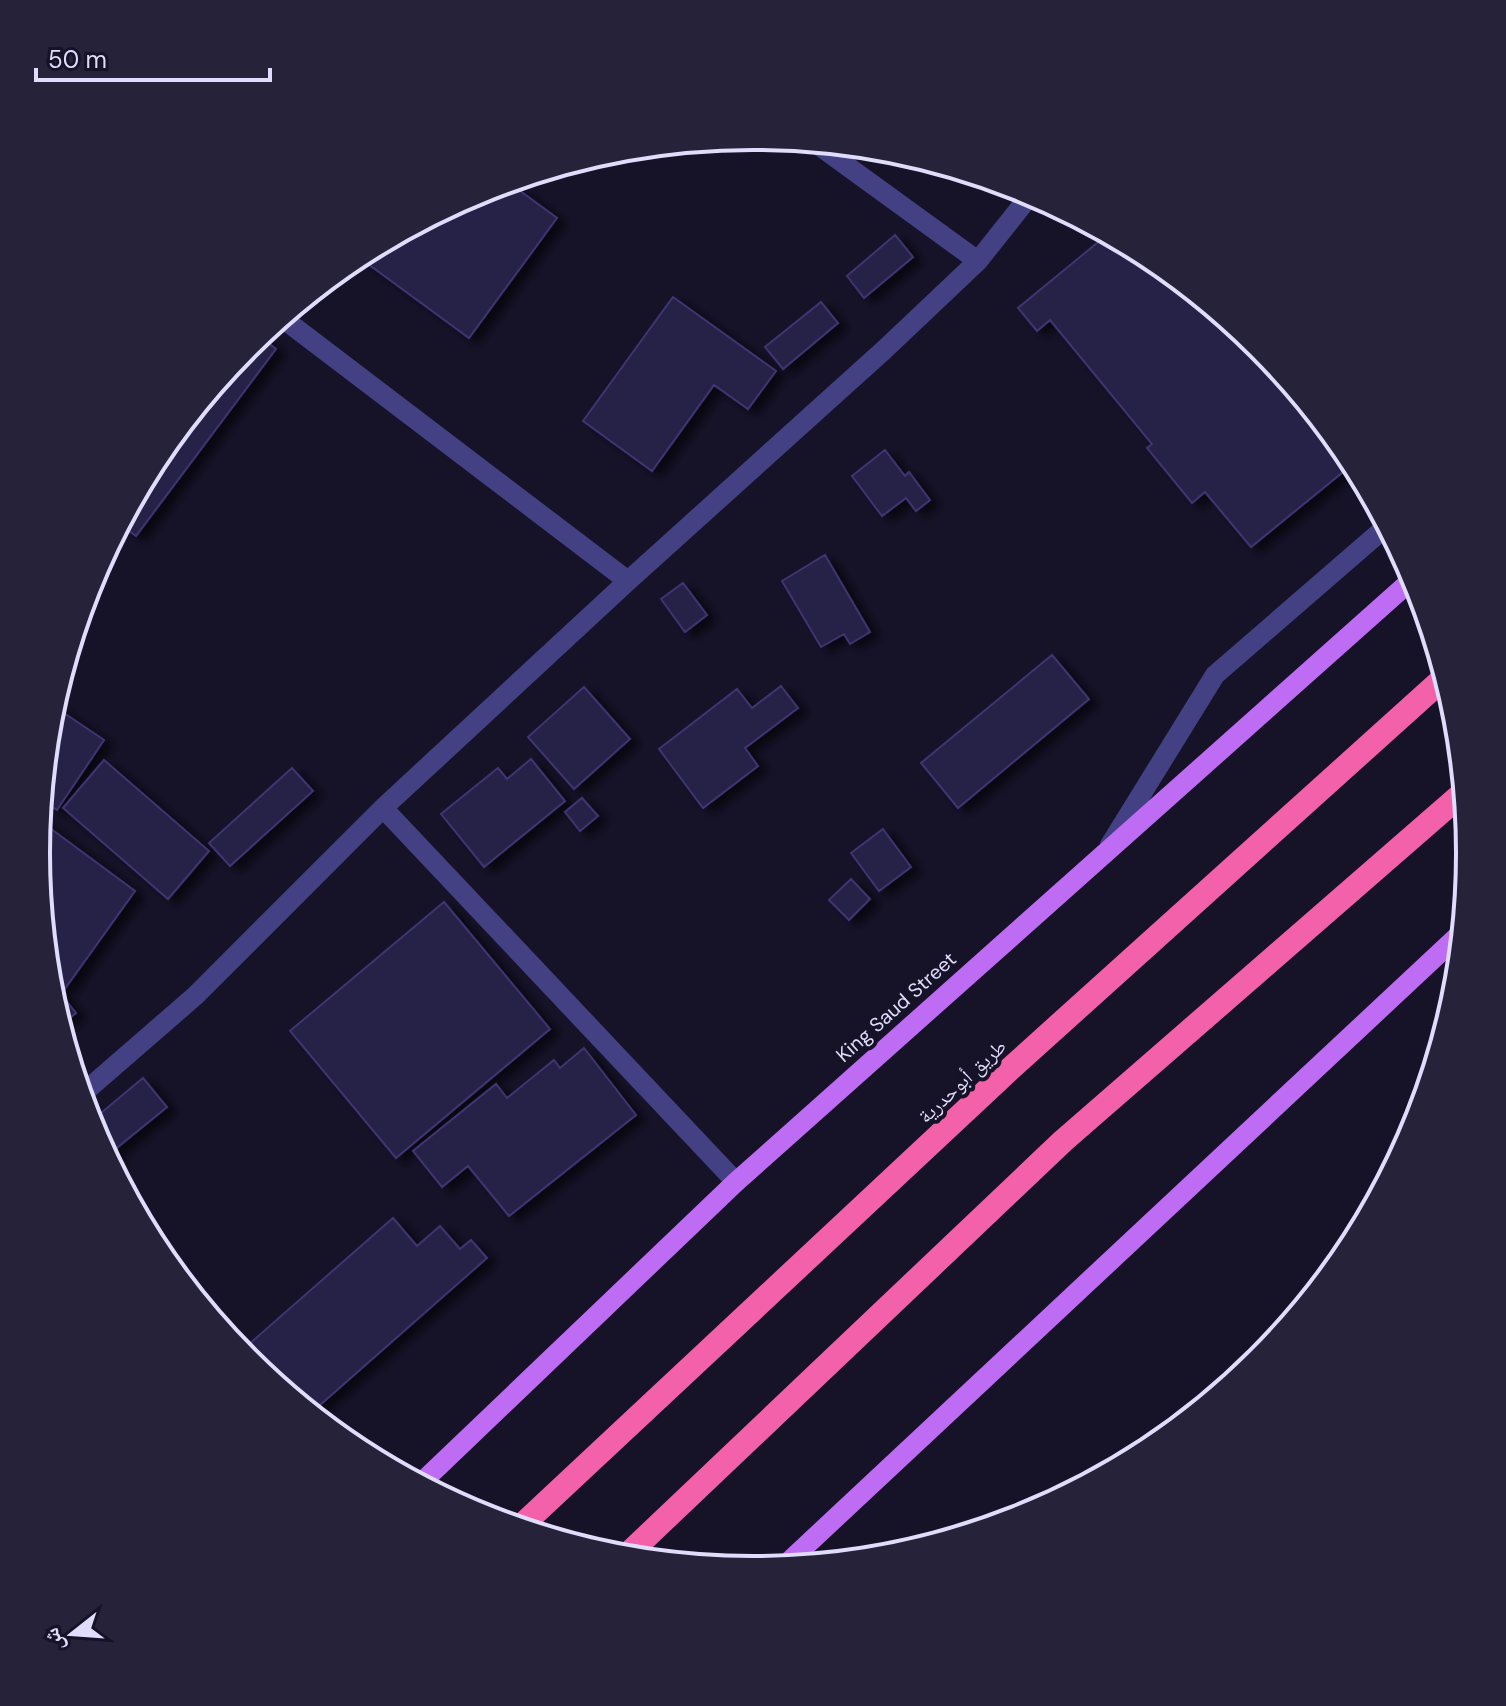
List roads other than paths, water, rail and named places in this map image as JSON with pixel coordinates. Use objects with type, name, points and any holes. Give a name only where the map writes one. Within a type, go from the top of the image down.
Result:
[{"type":"highway","name":"طريق أبوحدرية","points":[[528,1519],[1010,1069],[1435,686]]},
{"type":"highway","points":[[637,1546],[1063,1141],[1453,801]]},
{"type":"main road","name":"King Saud Street","points":[[428,1476],[736,1182],[1403,587]]},
{"type":"main road","points":[[797,1554],[1450,943]]},
{"type":"street","points":[[832,155],[978,261]]},
{"type":"street","points":[[90,1087],[195,996],[383,808],[884,350],[978,261],[1023,204]]},
{"type":"street","points":[[290,324],[628,581]]},
{"type":"street","points":[[1105,853],[1215,675],[1379,533]]},
{"type":"street","points":[[383,808],[736,1182]]}]
